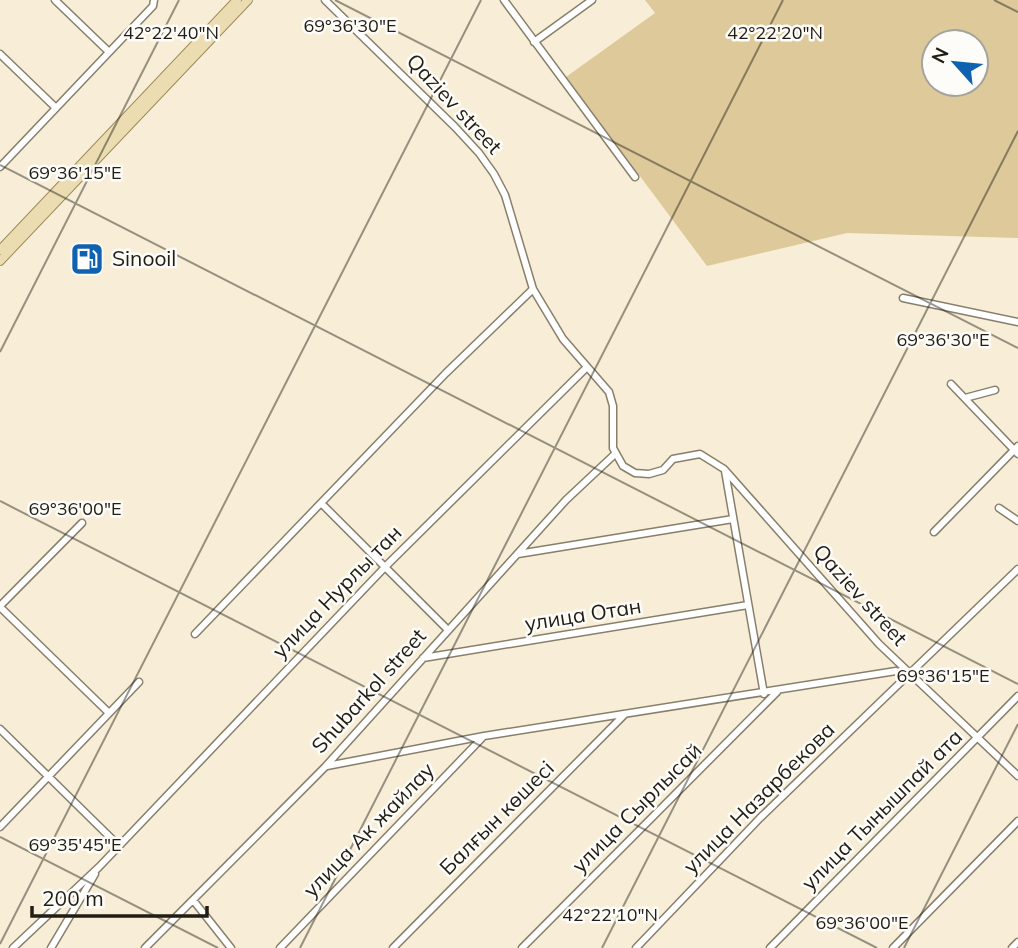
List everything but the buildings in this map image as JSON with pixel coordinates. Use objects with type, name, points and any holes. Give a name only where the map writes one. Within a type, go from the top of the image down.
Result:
[{"type":"main road","points":[[0,250],[237,0]]},
{"type":"main road","points":[[0,261],[247,0]]},
{"type":"street","points":[[55,0],[109,52]]},
{"type":"street","points":[[0,165],[155,0]]},
{"type":"street","name":"Qaziev street","points":[[325,0],[388,58],[480,153],[505,195],[533,289],[563,339],[609,392],[613,406],[615,454],[623,466],[635,473],[649,474],[663,470],[673,459],[700,454],[724,470],[879,644],[1018,776]]},
{"type":"street","points":[[504,0],[635,177]]},
{"type":"street","points":[[534,42],[592,0]]},
{"type":"street","points":[[0,54],[56,108]]},
{"type":"street","points":[[195,634],[446,373],[533,289]]},
{"type":"street","points":[[903,298],[1018,322]]},
{"type":"street","name":"улица Нурлы тан","points":[[99,867],[386,566],[586,368]]},
{"type":"street","points":[[934,532],[1017,450],[951,384]]},
{"type":"street","points":[[965,398],[995,390]]},
{"type":"street","name":"Shubarkol street","points":[[145,948],[325,767],[584,480],[615,454]]},
{"type":"street","points":[[724,470],[764,694]]},
{"type":"street","points":[[322,504],[448,630]]},
{"type":"street","points":[[999,508],[1018,520]]},
{"type":"street","points":[[518,554],[733,519]]},
{"type":"street","points":[[82,523],[0,607],[109,713]]},
{"type":"street","name":"улица Назарбекова","points":[[636,948],[760,818],[1018,569]]},
{"type":"street","name":"улица Отан","points":[[423,658],[748,605]]},
{"type":"street","points":[[325,767],[484,736],[777,692],[896,671],[910,675]]},
{"type":"street","points":[[0,827],[139,682]]},
{"type":"street","name":"улица Сырлысай","points":[[522,948],[777,692]]},
{"type":"street","name":"улица Тынышпай ата","points":[[770,948],[1018,695]]},
{"type":"street","name":"Балғын көшесі","points":[[393,948],[625,714]]},
{"type":"street","points":[[0,729],[118,845]]},
{"type":"street","name":"улица Ак жайлау","points":[[280,948],[484,736]]},
{"type":"street","points":[[893,948],[1018,821]]},
{"type":"street","points":[[13,948],[99,867]]},
{"type":"street","points":[[51,948],[99,867]]},
{"type":"street","points":[[193,900],[231,948]]},
{"type":"street","points":[[20,942],[28,948]]},
{"type":"street","points":[[1012,948],[1018,943]]},
{"type":"shaded area","points":[[645,0],[1018,0],[1018,238],[847,233],[707,266],[566,77],[655,13]]},
{"type":"place","name":"Sinooil","points":[[87,259]]}]
